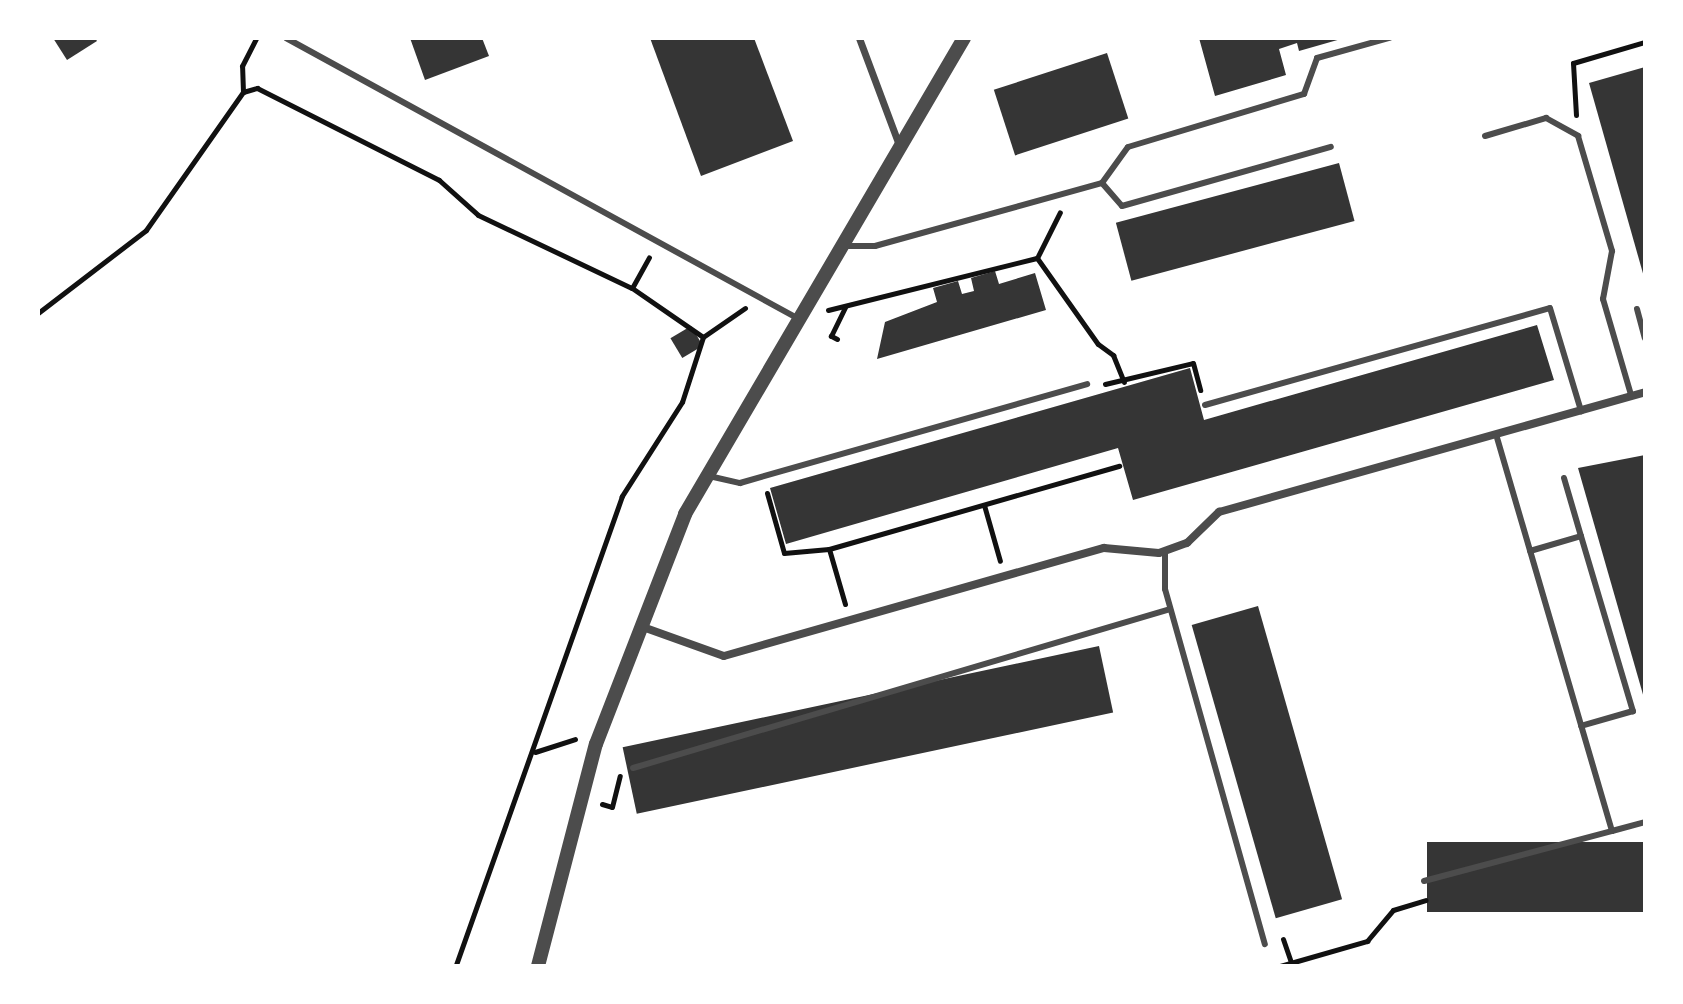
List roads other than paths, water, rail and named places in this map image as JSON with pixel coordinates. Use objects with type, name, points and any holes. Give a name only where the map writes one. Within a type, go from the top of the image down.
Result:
[{"type":"street","points":[[859,38],[899,147]]},
{"type":"street","points":[[538,966],[579,798],[640,626],[705,475],[964,38]]},
{"type":"street","points":[[640,626],[724,656],[1104,548],[1165,551],[1187,543],[1219,512],[1497,438],[1645,392]]},
{"type":"lane","points":[[286,38],[797,318]]},
{"type":"lane","points":[[841,245],[875,246],[1102,183],[1128,147],[1304,94],[1317,58],[1389,38]]},
{"type":"lane","points":[[1485,136],[1546,118],[1578,136],[1612,251],[1603,299],[1631,395]]},
{"type":"lane","points":[[1102,183],[1122,206],[1331,147]]},
{"type":"lane","points":[[1205,405],[1550,308],[1581,411]]},
{"type":"lane","points":[[1637,309],[1645,338]]},
{"type":"lane","points":[[705,475],[740,483],[1087,384]]},
{"type":"lane","points":[[1497,438],[1612,831]]},
{"type":"lane","points":[[1564,478],[1633,711],[1581,726]]},
{"type":"lane","points":[[1530,551],[1581,536]]},
{"type":"lane","points":[[1165,551],[1170,609],[1265,944]]},
{"type":"lane","points":[[633,768],[1170,609]]},
{"type":"lane","points":[[1424,881],[1645,822]]}]
